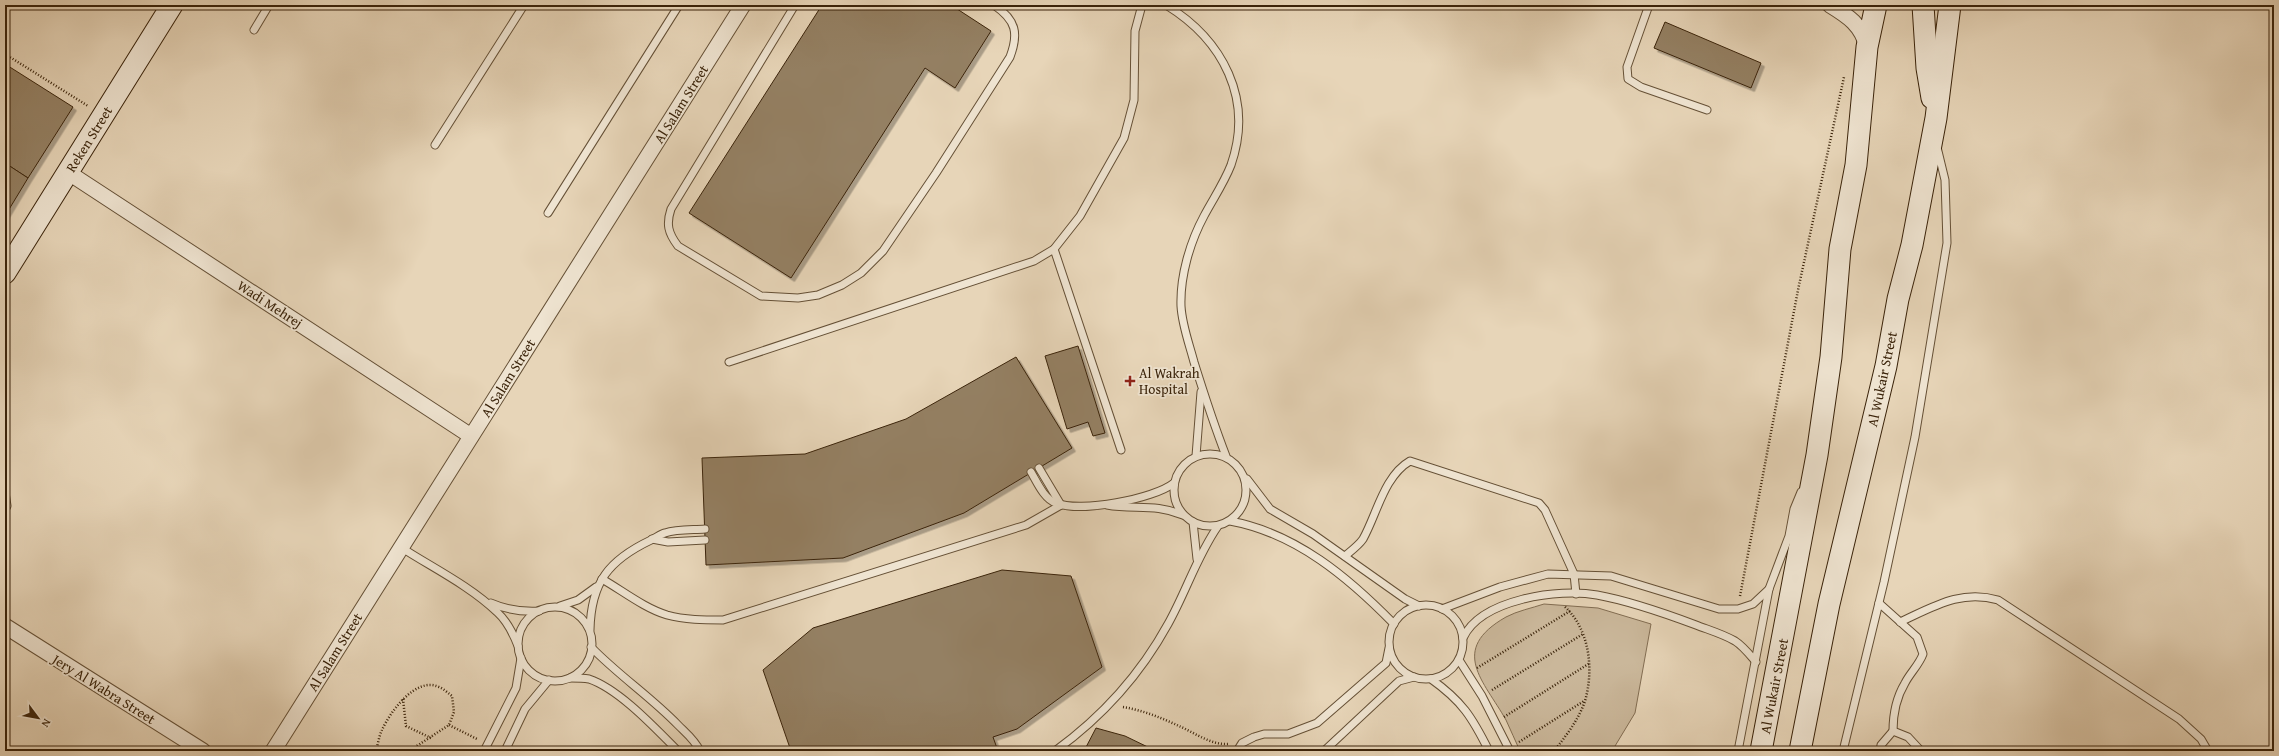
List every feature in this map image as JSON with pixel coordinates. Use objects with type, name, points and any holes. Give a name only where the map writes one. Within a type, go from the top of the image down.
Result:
[{"type":"main road","name":"Reken Street","points":[[5,273],[172,5]]},
{"type":"main road","name":"Al Wukair Street","points":[[1761,751],[1817,455],[1831,357],[1840,249],[1856,165],[1867,47],[1876,5]]},
{"type":"main road","points":[[1923,5],[1927,68],[1935,124]]},
{"type":"main road","name":"Al Wukair Street","points":[[1800,751],[1829,604],[1886,366],[1935,124],[1950,5]]},
{"type":"street","name":"Al Salam Street","points":[[273,751],[743,5]]},
{"type":"street","points":[[1830,5],[1856,23],[1862,31],[1867,47]]},
{"type":"street","name":"Wadi Mehrej","points":[[68,172],[471,436]]},
{"type":"street","name":"Jery Al Wabra Street","points":[[5,626],[203,751]]},
{"type":"lane","points":[[254,30],[269,5]]},
{"type":"lane","points":[[435,145],[524,5]]},
{"type":"lane","points":[[548,213],[679,5]]},
{"type":"lane","points":[[795,5],[671,208],[668,219],[670,236],[678,246],[761,296],[778,298],[798,298],[818,295],[842,286],[861,273],[883,251],[936,173],[1010,57],[1015,42],[1015,30],[1010,19],[994,5]]},
{"type":"lane","points":[[729,362],[1034,261],[1054,249],[1080,216],[1124,138],[1134,100],[1135,31],[1142,5]]},
{"type":"lane","points":[[1166,5],[1198,30],[1217,51],[1231,75],[1237,105],[1238,139],[1230,165],[1191,242],[1184,274],[1181,305],[1186,335],[1201,390],[1226,456]]},
{"type":"lane","points":[[1649,5],[1627,67],[1628,79],[1641,87],[1708,110]]},
{"type":"lane","points":[[1843,751],[1879,603],[1915,437],[1947,243],[1945,180],[1935,124]]},
{"type":"lane","points":[[1054,249],[1121,450]]},
{"type":"lane","points":[[1196,456],[1201,390]]},
{"type":"lane","points":[[1183,515],[1177,505],[1174,495],[1174,484],[1178,472],[1185,463],[1196,456],[1206,453],[1226,456],[1238,465],[1245,477],[1270,509],[1345,556],[1406,600],[1419,606],[1431,606],[1442,609],[1452,616],[1460,626],[1463,638],[1463,649],[1459,660],[1452,669],[1442,676],[1431,679],[1414,677],[1404,672],[1396,663],[1391,653],[1390,641]]},
{"type":"lane","points":[[1738,751],[1769,589],[1789,536],[1794,509],[1817,455]]},
{"type":"lane","points":[[1345,556],[1362,541],[1392,478],[1404,465],[1410,461],[1539,503],[1545,510],[1574,574],[1576,594]]},
{"type":"lane","points":[[1039,468],[1061,505]]},
{"type":"lane","points":[[1031,472],[1047,497],[1056,504],[1078,508],[1106,505],[1157,494],[1174,484]]},
{"type":"lane","points":[[1106,505],[1123,507],[1155,506],[1183,515],[1193,522],[1205,526],[1218,526],[1230,521],[1239,512],[1245,502],[1247,490],[1245,477]]},
{"type":"lane","points":[[5,492],[7,506],[5,510]]},
{"type":"lane","points":[[602,579],[641,603],[668,615],[705,620],[723,620],[1026,525],[1061,505]]},
{"type":"lane","points":[[1230,521],[1257,526],[1318,559],[1342,575],[1394,624]]},
{"type":"lane","points":[[1193,522],[1198,549],[1197,563]]},
{"type":"lane","points":[[1055,751],[1082,732],[1111,705],[1145,662],[1168,624],[1197,563],[1218,526]]},
{"type":"lane","points":[[483,600],[501,608],[520,612],[556,607],[578,600],[596,587],[614,564],[625,553],[669,532],[705,529]]},
{"type":"lane","points":[[652,539],[668,542],[705,540]]},
{"type":"lane","points":[[402,548],[483,600],[498,612],[510,628],[518,646],[521,658],[527,669],[537,677],[550,680],[570,678],[587,679],[604,686],[650,723],[678,751]]},
{"type":"lane","points":[[1442,609],[1518,581],[1548,574],[1611,576],[1719,609],[1738,609],[1753,604],[1769,589]]},
{"type":"lane","points":[[570,678],[585,665],[592,647],[590,632],[592,604],[596,587]]},
{"type":"lane","points":[[1463,638],[1468,628],[1491,611],[1530,597],[1576,594],[1596,595],[1636,606],[1724,635],[1737,642],[1756,662]]},
{"type":"lane","points":[[1900,622],[1948,600],[1983,596],[1998,600],[2179,719],[2201,739],[2208,751]]},
{"type":"lane","points":[[1879,603],[1917,637],[1923,654],[1904,683],[1897,699],[1893,715],[1893,731],[1881,744],[1880,751]]},
{"type":"lane","points":[[1237,751],[1242,743],[1264,734],[1275,736],[1298,732],[1316,724],[1386,663],[1394,624],[1405,613],[1419,606]]},
{"type":"lane","points":[[556,607],[567,609],[577,615],[585,622],[590,632]]},
{"type":"lane","points":[[518,646],[519,635],[524,625],[531,616],[540,610]]},
{"type":"lane","points":[[592,647],[604,660],[663,709],[696,743],[700,751]]},
{"type":"lane","points":[[486,748],[516,688],[521,658]]},
{"type":"lane","points":[[1459,660],[1469,673],[1510,750]]},
{"type":"lane","points":[[1324,751],[1399,681],[1414,677]]},
{"type":"lane","points":[[1431,679],[1453,695],[1465,708],[1489,751]]},
{"type":"lane","points":[[505,751],[525,710],[550,680]]},
{"type":"lane","points":[[1893,731],[1908,737],[1921,751]]},
{"type":"path","points":[[5,54],[104,116]]},
{"type":"path","points":[[1738,609],[1798,290],[1845,69]]},
{"type":"path","points":[[1552,595],[1570,611],[1583,634],[1590,663],[1585,701],[1568,734],[1554,751]]},
{"type":"path","points":[[1469,673],[1570,611]]},
{"type":"path","points":[[1482,696],[1583,634]]},
{"type":"path","points":[[1496,722],[1590,663]]},
{"type":"path","points":[[376,751],[381,731],[394,709],[403,698],[418,687],[438,686],[452,696],[454,712],[449,725],[432,738],[409,751]]},
{"type":"path","points":[[403,698],[406,726],[421,735],[432,738]]},
{"type":"path","points":[[1510,750],[1585,701]]},
{"type":"path","points":[[1111,705],[1135,709],[1178,725],[1218,745],[1242,743]]},
{"type":"path","points":[[449,725],[486,748]]},
{"type":"shaded area","points":[[1544,604],[1598,608],[1651,624],[1635,713],[1612,751],[1520,751],[1506,720],[1481,679],[1476,666],[1475,654],[1478,642],[1488,629],[1510,615]]},
{"type":"building","points":[[822,5],[951,5],[991,31],[955,88],[925,68],[791,278],[689,213]]},
{"type":"building","points":[[1665,22],[1761,63],[1751,88],[1654,48]]},
{"type":"building","points":[[5,64],[73,107],[28,178],[5,163]]},
{"type":"building","points":[[5,163],[28,178],[5,216]]},
{"type":"building","points":[[1078,346],[1105,433],[1093,436],[1088,422],[1067,429],[1045,356]]},
{"type":"building","points":[[1016,357],[1072,448],[964,513],[843,558],[706,565],[702,458],[805,454],[906,419]]},
{"type":"building","points":[[1002,570],[1071,576],[1102,667],[1017,729],[993,737],[998,751],[791,751],[763,670],[813,628]]},
{"type":"building","points":[[1096,728],[1125,736],[1156,751],[1084,751]]},
{"type":"place","name":"Al Wakrah Hospital","points":[[1130,381]]}]
